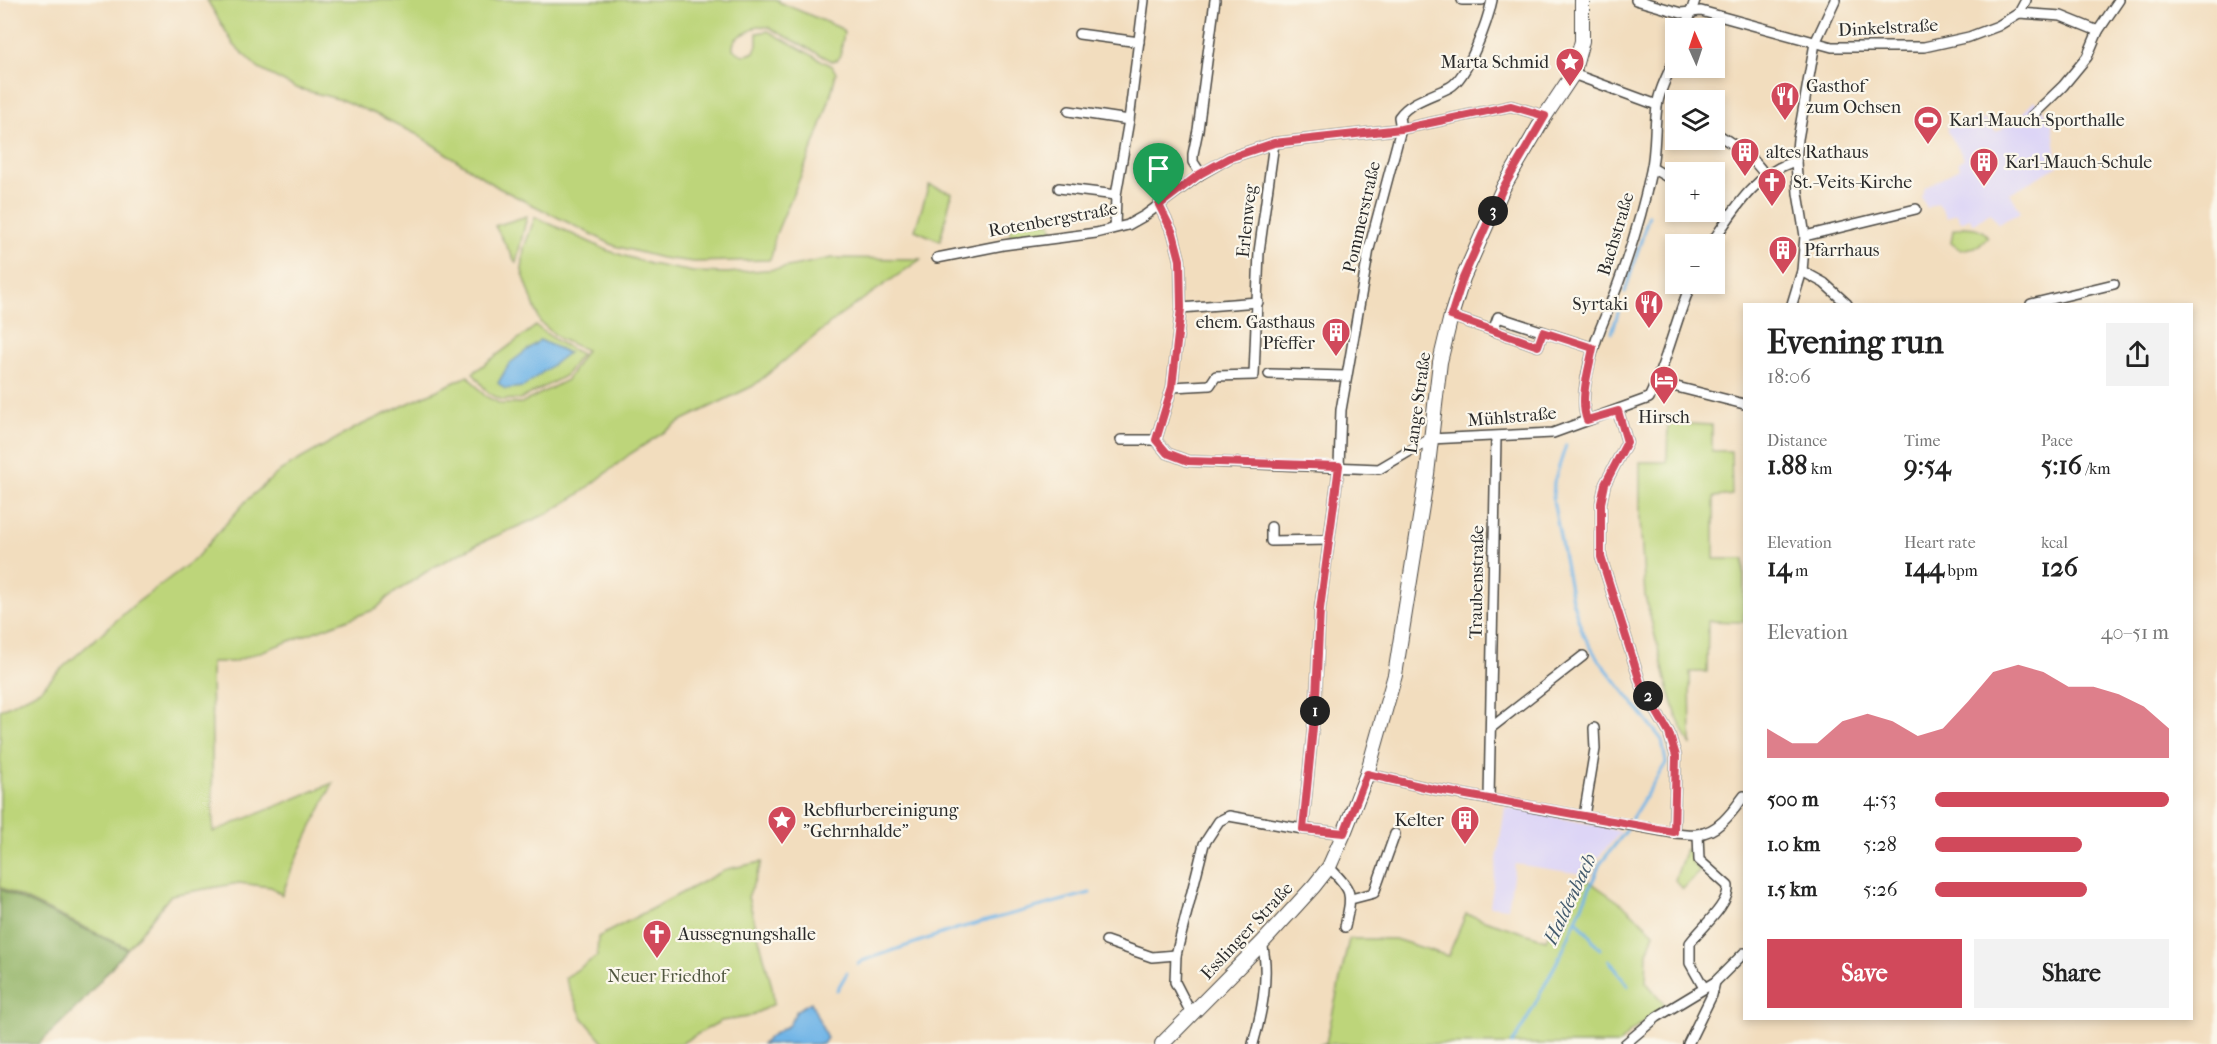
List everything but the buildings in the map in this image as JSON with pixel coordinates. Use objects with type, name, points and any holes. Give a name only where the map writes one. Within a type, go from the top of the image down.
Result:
[{"type":"main road","name":"Lange Straße","points":[[1344,833],[1367,774],[1395,675],[1427,474],[1440,362],[1451,316],[1463,278],[1503,188],[1545,116],[1573,74],[1582,41],[1582,0]]},
{"type":"main road","name":"Esslinger Straße","points":[[1162,1044],[1262,943],[1329,867],[1344,833]]},
{"type":"street","points":[[1114,227],[1116,195],[1129,120],[1144,0]]},
{"type":"street","points":[[1200,174],[1193,162],[1193,154],[1215,0]]},
{"type":"street","points":[[1462,0],[1482,0]]},
{"type":"street","name":"Pommerstraße","points":[[1303,829],[1316,697],[1320,609],[1339,466],[1341,410],[1369,249],[1401,129],[1399,117],[1404,110],[1453,85],[1468,64],[1489,14],[1492,0]]},
{"type":"street","name":"Dinkelstraße","points":[[1636,0],[1681,13],[1701,11],[1832,47],[1924,46],[1969,37],[1998,26],[2019,13]]},
{"type":"street","points":[[1690,18],[1695,0]]},
{"type":"street","points":[[1792,303],[1802,271],[1805,236],[1798,194],[1796,161],[1798,139],[1815,44],[1835,0]]},
{"type":"street","points":[[2026,0],[2019,13],[2061,16],[2097,31]]},
{"type":"street","points":[[2032,116],[2063,86],[2087,57],[2097,31],[2119,0]]},
{"type":"street","points":[[1079,34],[1139,42]]},
{"type":"street","points":[[1573,74],[1657,105]]},
{"type":"street","name":"Bachstraße","points":[[1587,420],[1584,413],[1586,386],[1593,348],[1621,279],[1642,210],[1652,168],[1657,105],[1667,78]]},
{"type":"street","name":"Rotenbergstraße","points":[[937,258],[1003,245],[1096,233],[1128,225],[1144,216],[1200,174],[1229,158],[1274,143],[1401,129],[1511,106],[1545,116]]},
{"type":"street","points":[[1068,111],[1129,120]]},
{"type":"street","points":[[1725,139],[1743,150],[1765,175]]},
{"type":"street","name":"Erlenweg","points":[[1172,387],[1210,385],[1216,376],[1254,375],[1259,252],[1274,143]]},
{"type":"street","points":[[1717,234],[1728,215],[1765,175],[1780,165],[1796,161]]},
{"type":"street","points":[[1652,168],[1665,176]]},
{"type":"street","points":[[1059,188],[1116,195]]},
{"type":"street","points":[[1156,440],[1172,387],[1181,308],[1180,260],[1173,233],[1159,205]]},
{"type":"street","points":[[1805,236],[1916,209]]},
{"type":"street","points":[[1802,271],[1824,283],[1846,303]]},
{"type":"street","points":[[2037,303],[2114,284]]},
{"type":"street","name":"Mühlstraße","points":[[1430,439],[1553,434],[1649,398],[1658,382],[1686,294]]},
{"type":"street","points":[[1181,308],[1258,302]]},
{"type":"street","points":[[1451,316],[1538,346],[1543,332]]},
{"type":"street","points":[[1493,331],[1498,316],[1593,348]]},
{"type":"street","points":[[1269,374],[1346,376]]},
{"type":"street","points":[[1658,382],[1743,404]]},
{"type":"street","points":[[1618,411],[1627,442],[1605,484],[1601,503],[1601,557],[1641,685],[1669,733],[1676,756],[1674,832]]},
{"type":"street","name":"Traubenstraße","points":[[1489,799],[1496,437]]},
{"type":"street","points":[[1121,440],[1156,440],[1167,453],[1188,461],[1379,469],[1430,439]]},
{"type":"street","points":[[1270,527],[1270,541],[1329,540]]},
{"type":"street","points":[[1492,727],[1583,656]]},
{"type":"street","points":[[1584,816],[1595,749],[1594,728]]},
{"type":"street","points":[[1367,774],[1433,789],[1635,826],[1698,834],[1710,831],[1729,816],[1743,797]]},
{"type":"street","points":[[1192,1015],[1175,982],[1176,955],[1204,844],[1219,821],[1229,816],[1303,829],[1344,833]]},
{"type":"street","points":[[1351,900],[1374,893],[1395,834]]},
{"type":"street","points":[[1698,834],[1699,860],[1728,886],[1729,890],[1724,904],[1690,942],[1690,963],[1704,988]]},
{"type":"street","points":[[1329,867],[1348,887],[1351,900],[1345,927]]},
{"type":"street","points":[[1106,941],[1152,957],[1176,955]]},
{"type":"street","points":[[1253,1044],[1267,961],[1262,943]]},
{"type":"street","points":[[1625,1044],[1657,1017],[1715,982],[1743,955]]},
{"type":"street","points":[[1689,1044],[1712,995],[1715,982]]},
{"type":"shaded area","points":[[2034,100],[2052,120],[2058,166],[2010,193],[2021,212],[1998,224],[1990,212],[1973,224],[1970,218],[1961,222],[1956,213],[1947,218],[1938,203],[1927,208],[1921,197],[1925,188],[1960,168],[1958,162],[1964,158],[1948,132],[1947,124],[1966,122],[1967,129],[1984,119],[1996,132],[2019,118]]},
{"type":"shaded area","points":[[1505,807],[1621,832],[1596,860],[1589,875],[1515,864],[1508,908],[1490,906]]},
{"type":"green space","points":[[207,0],[779,0],[779,2],[840,28],[844,32],[840,57],[832,61],[768,27],[757,26],[735,40],[733,49],[746,55],[754,52],[757,45],[757,33],[768,31],[832,66],[836,73],[818,135],[776,234],[769,260],[694,262],[662,258],[615,246],[499,188],[418,135],[382,117],[342,100],[296,88],[259,69],[234,45]]},
{"type":"green space","points":[[929,185],[952,193],[940,241],[915,230]]},
{"type":"green space","points":[[527,216],[516,263],[495,226]]},
{"type":"green space","points":[[535,217],[609,251],[650,264],[693,272],[726,273],[778,269],[832,258],[921,259],[842,314],[753,386],[683,420],[630,454],[581,493],[549,513],[482,542],[432,568],[388,597],[376,609],[233,662],[211,662],[213,832],[333,783],[293,866],[282,895],[271,887],[239,883],[171,895],[128,948],[0,887],[0,710],[40,690],[135,604],[195,559],[246,501],[281,470],[357,427],[468,376],[485,396],[501,404],[522,403],[567,380],[586,350],[560,339],[540,322],[522,271],[524,248]]},
{"type":"green space","points":[[1013,220],[1051,222],[1053,234],[1009,239]]},
{"type":"green space","points":[[1963,227],[1977,229],[1988,237],[1979,246],[1961,250],[1951,243],[1953,230]]},
{"type":"green space","points":[[536,326],[558,342],[581,354],[565,376],[521,399],[502,400],[488,393],[473,373]]},
{"type":"green space","points":[[1668,423],[1712,425],[1712,451],[1731,451],[1732,495],[1714,497],[1714,559],[1743,559],[1743,622],[1708,621],[1707,672],[1690,672],[1691,746],[1678,720],[1645,596],[1640,519],[1640,462],[1667,462]]},
{"type":"green space","points":[[1686,849],[1693,851],[1692,862],[1700,871],[1683,889],[1675,880]]},
{"type":"green space","name":"Neuer Friedhof","points":[[762,862],[748,897],[772,987],[774,1004],[748,1017],[721,1021],[680,1044],[605,1044],[582,1017],[565,978],[597,956],[598,937],[727,869]]},
{"type":"green space","points":[[1583,877],[1626,907],[1654,933],[1647,953],[1646,982],[1666,1006],[1630,1032],[1619,1044],[1318,1044],[1326,1043],[1349,939],[1395,939],[1448,956],[1466,914],[1546,940]]},
{"type":"green space","points":[[0,889],[127,949],[82,1002],[39,1044],[0,1044]]},
{"type":"water","points":[[540,340],[568,353],[523,387],[505,389],[498,383],[509,364]]},
{"type":"water","points":[[811,1002],[827,1038],[823,1044],[762,1044],[789,1025],[797,1010]]},
{"type":"waterway","name":"Haldenbach","points":[[1625,292],[1649,215]]},
{"type":"waterway","name":"Haldenbach","points":[[1612,333],[1620,306]]},
{"type":"waterway","name":"Haldenbach","points":[[1512,1044],[1562,952],[1600,864],[1626,831],[1666,763],[1662,740],[1596,656],[1583,634],[1572,600],[1553,500],[1554,482],[1566,445]]},
{"type":"waterway","points":[[858,964],[956,929],[1090,893]]},
{"type":"waterway","points":[[1576,919],[1600,949]]},
{"type":"waterway","points":[[1609,960],[1628,986]]},
{"type":"waterway","points":[[837,990],[847,973]]},
{"type":"place","name":"Marta Schmid","points":[[1570,88]]},
{"type":"place","name":"Gasthof zum Ochsen","points":[[1785,122]]},
{"type":"place","name":"Karl-Mauch-Sporthalle","points":[[1928,146]]},
{"type":"place","name":"altes Rathaus","points":[[1745,178]]},
{"type":"place","name":"Karl-Mauch-Schule","points":[[1984,188]]},
{"type":"place","name":"St.-Veits-Kirche","points":[[1772,208]]},
{"type":"place","name":"Pfarrhaus","points":[[1783,276]]},
{"type":"place","name":"Syrtaki","points":[[1649,330]]},
{"type":"place","name":"ehem. Gasthaus Pfeffer","points":[[1336,358]]},
{"type":"place","name":"Hirsch","points":[[1664,406]]},
{"type":"place","name":"Rebflurbereinigung \"Gehrnhalde\"","points":[[782,846]]},
{"type":"place","name":"Kelter","points":[[1465,846]]},
{"type":"place","name":"Aussegnungshalle","points":[[657,960]]},
{"type":"route","points":[[1511,106],[1545,116],[1503,188],[1463,278],[1451,316],[1538,346],[1543,332],[1593,348],[1584,413],[1587,420],[1618,411],[1627,442],[1605,484],[1601,503],[1601,557],[1641,685],[1669,733],[1676,756],[1674,832],[1433,789],[1367,774],[1344,833],[1303,829],[1316,697],[1320,609],[1339,466],[1188,461],[1167,453],[1156,440],[1172,387],[1181,308],[1180,260],[1173,233],[1159,205],[1200,174],[1229,158],[1274,143],[1401,129],[1511,106]]}]
